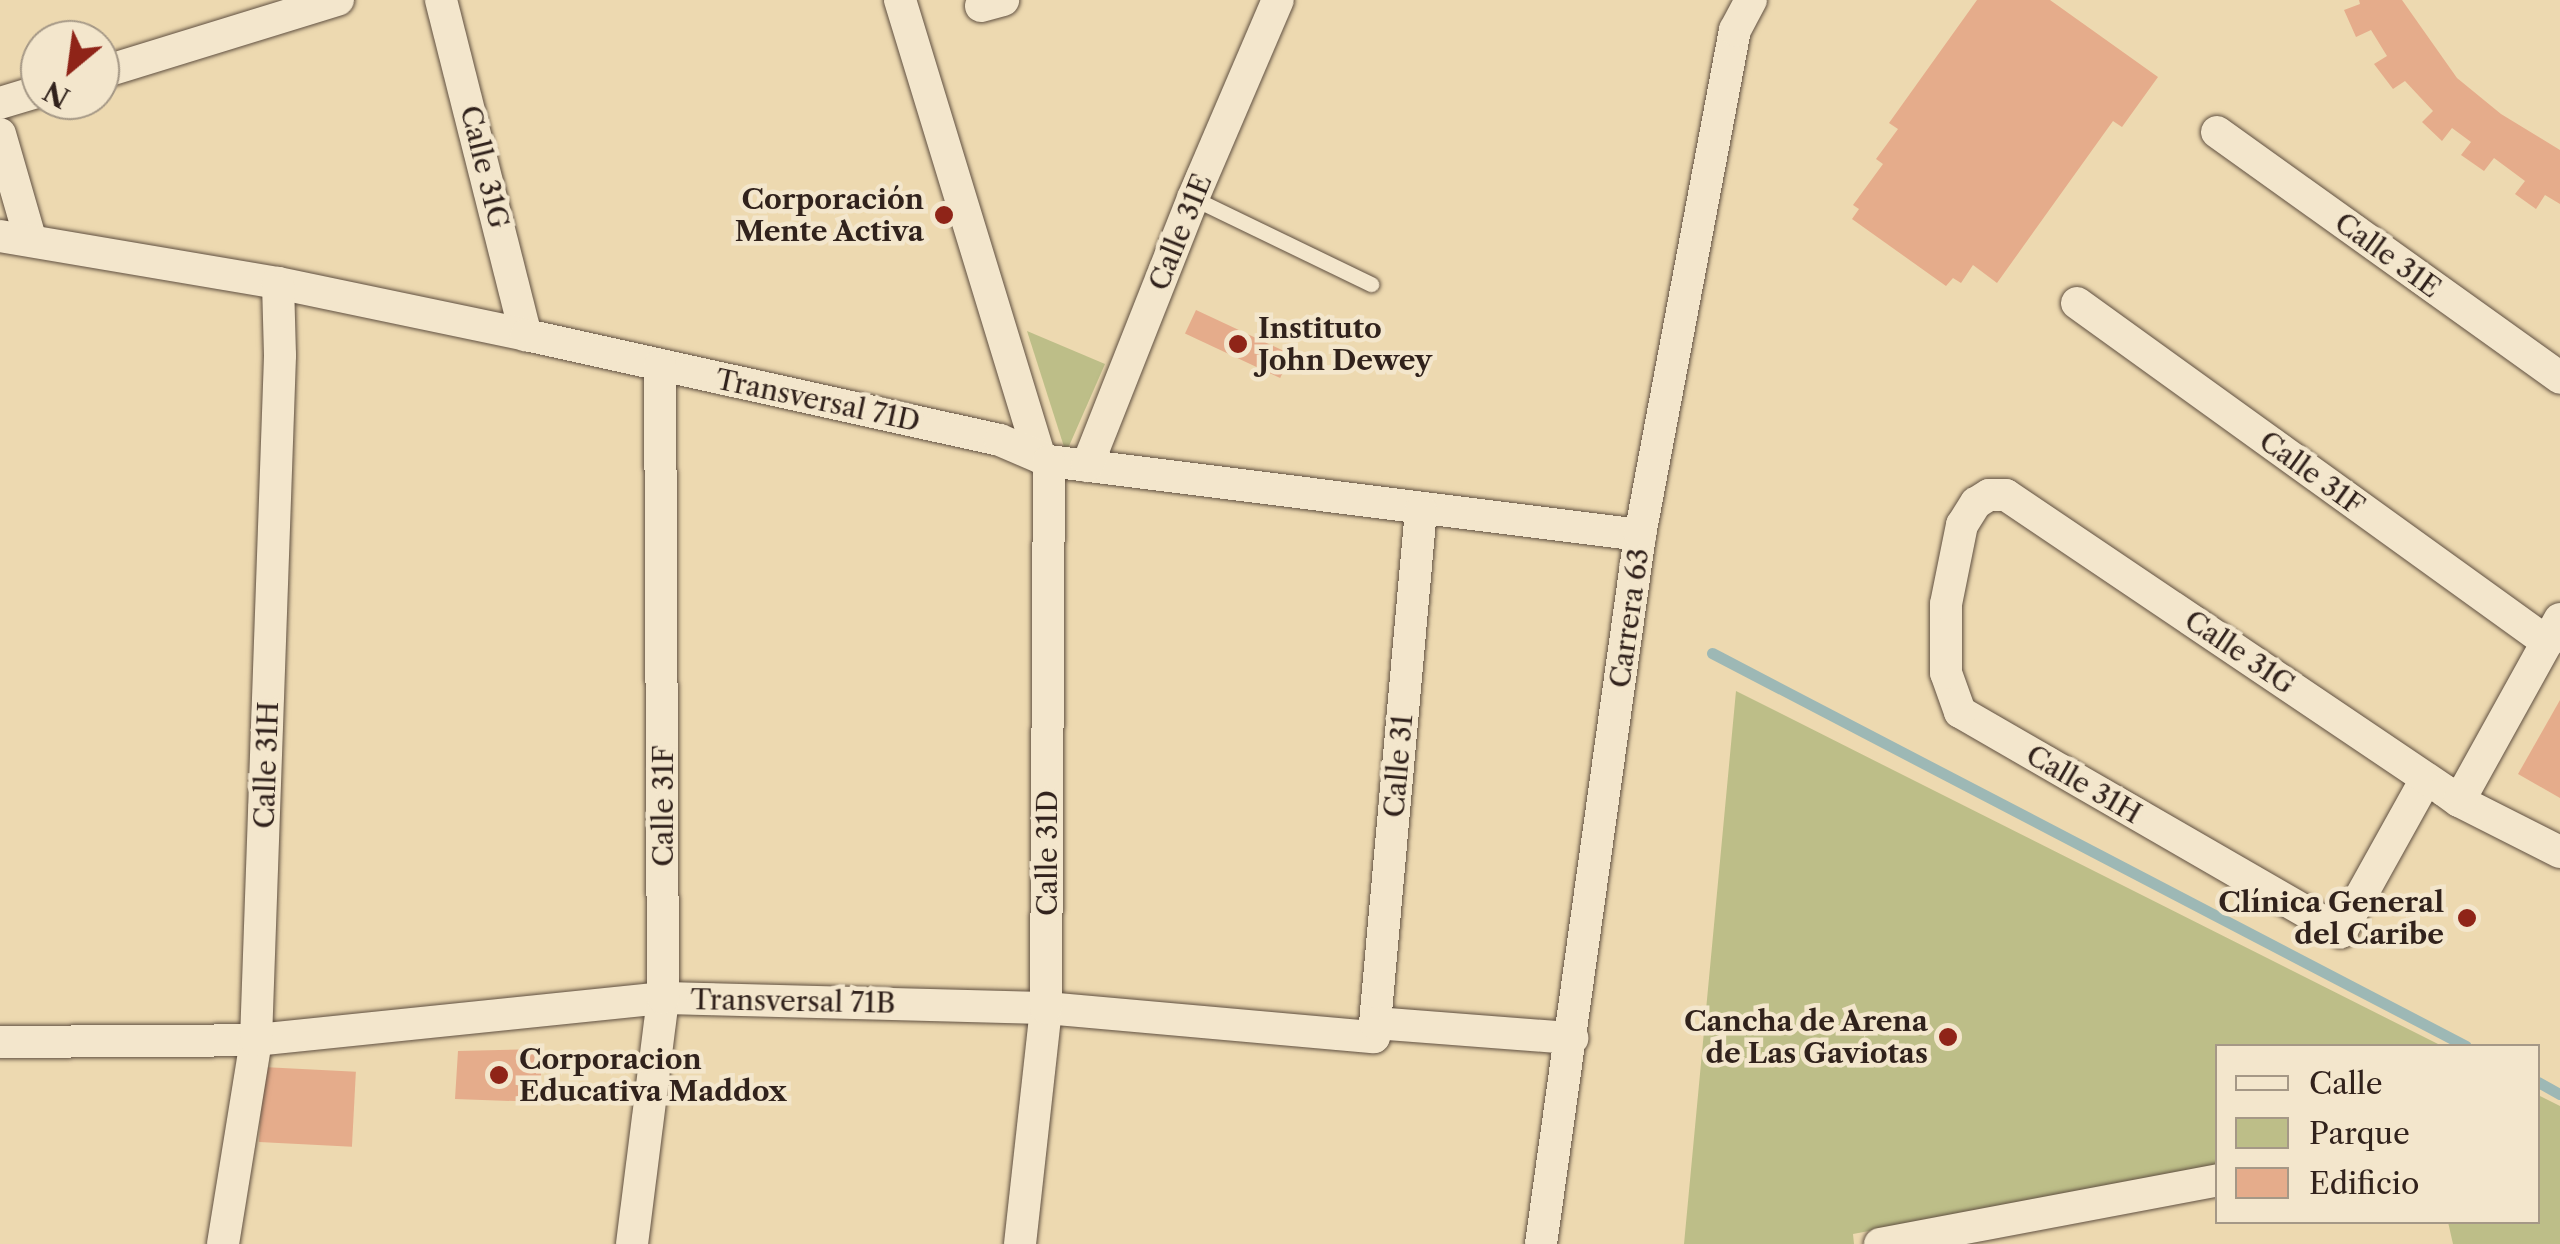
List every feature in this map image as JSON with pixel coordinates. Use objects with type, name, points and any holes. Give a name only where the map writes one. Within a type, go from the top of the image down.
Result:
[{"type":"street","points":[[120,66],[338,0]]},
{"type":"street","name":"Calle 31G","points":[[441,0],[526,335]]},
{"type":"street","points":[[900,0],[1044,459]]},
{"type":"street","name":"Calle 31E","points":[[1087,466],[1193,198],[1278,0]]},
{"type":"street","name":"Carrera 63","points":[[1541,1244],[1640,536],[1735,30],[1751,0]]},
{"type":"street","name":"Calle 31E","points":[[2216,132],[2560,378]]},
{"type":"street","points":[[0,134],[15,237]]},
{"type":"street","name":"Transversal 71D","points":[[15,237],[278,283],[526,335],[1000,440],[1044,459],[1640,536]]},
{"type":"street","name":"Calle 31H","points":[[222,1244],[256,1040],[280,355],[278,283]]},
{"type":"street","name":"Calle 31F","points":[[2077,303],[2554,631]]},
{"type":"street","name":"Calle 31F","points":[[632,1244],[663,998],[660,365]]},
{"type":"street","name":"Calle 31D","points":[[1020,1244],[1046,1008],[1044,459]]},
{"type":"street","name":"Calle 31G","points":[[1953,562],[1962,525],[1976,502],[1988,495],[2006,495],[2459,800],[2560,852]]},
{"type":"street","name":"Calle 31","points":[[1375,1023],[1421,510]]},
{"type":"street","name":"Calle 31H","points":[[1953,562],[1946,604],[1946,673],[1960,712],[2342,932],[2426,778]]},
{"type":"street","points":[[2459,800],[2554,631]]},
{"type":"street","name":"Transversal 71B","points":[[0,1042],[256,1040],[663,998],[1046,1008],[1374,1037],[1375,1023],[1572,1038]]},
{"type":"street","points":[[1880,1244],[2215,1181]]},
{"type":"lane","points":[[1193,198],[1371,284]]},
{"type":"green space","points":[[1027,331],[1105,364],[1066,453]]},
{"type":"green space","points":[[1736,691],[2438,1044],[2215,1044],[2215,1166],[1853,1234],[1854,1244],[1684,1244]]},
{"type":"green space","points":[[2540,1096],[2560,1106],[2560,1244],[2453,1244],[2448,1224],[2540,1224]]},
{"type":"building","points":[[1977,0],[2050,0],[2158,77],[2122,127],[2113,121],[1997,283],[1973,265],[1961,283],[1953,278],[1946,286],[1852,219],[1859,209],[1853,205],[1883,164],[1876,159],[1898,129],[1889,123]]},
{"type":"building","points":[[2359,0],[2402,0],[2457,78],[2501,114],[2560,150],[2560,204],[2545,195],[2536,209],[2515,194],[2525,181],[2494,158],[2484,171],[2461,155],[2471,142],[2452,128],[2442,141],[2422,122],[2433,111],[2405,81],[2393,89],[2374,64],[2387,56],[2371,30],[2356,37],[2344,10],[2360,4]]},
{"type":"building","name":"Instituto John Dewey","points":[[1196,310],[1291,354],[1280,378],[1185,334]]},
{"type":"building","points":[[2560,700],[2560,798],[2518,774]]},
{"type":"building","name":"Corporacion Educativa Maddox","points":[[540,1049],[542,1102],[455,1099],[458,1051]]},
{"type":"building","points":[[263,1067],[356,1072],[352,1147],[259,1142]]},
{"type":"waterway","points":[[1712,653],[2462,1044]]},
{"type":"waterway","points":[[2540,1083],[2560,1094]]},
{"type":"place","name":"Corporación Mente Activa","points":[[944,215]]},
{"type":"place","name":"Instituto John Dewey","points":[[1238,344]]},
{"type":"place","name":"Clínica General del Caribe","points":[[2467,918]]},
{"type":"place","name":"Cancha de Arena de Las Gaviotas","points":[[1948,1037]]},
{"type":"place","name":"Corporacion Educativa Maddox","points":[[499,1075]]}]
